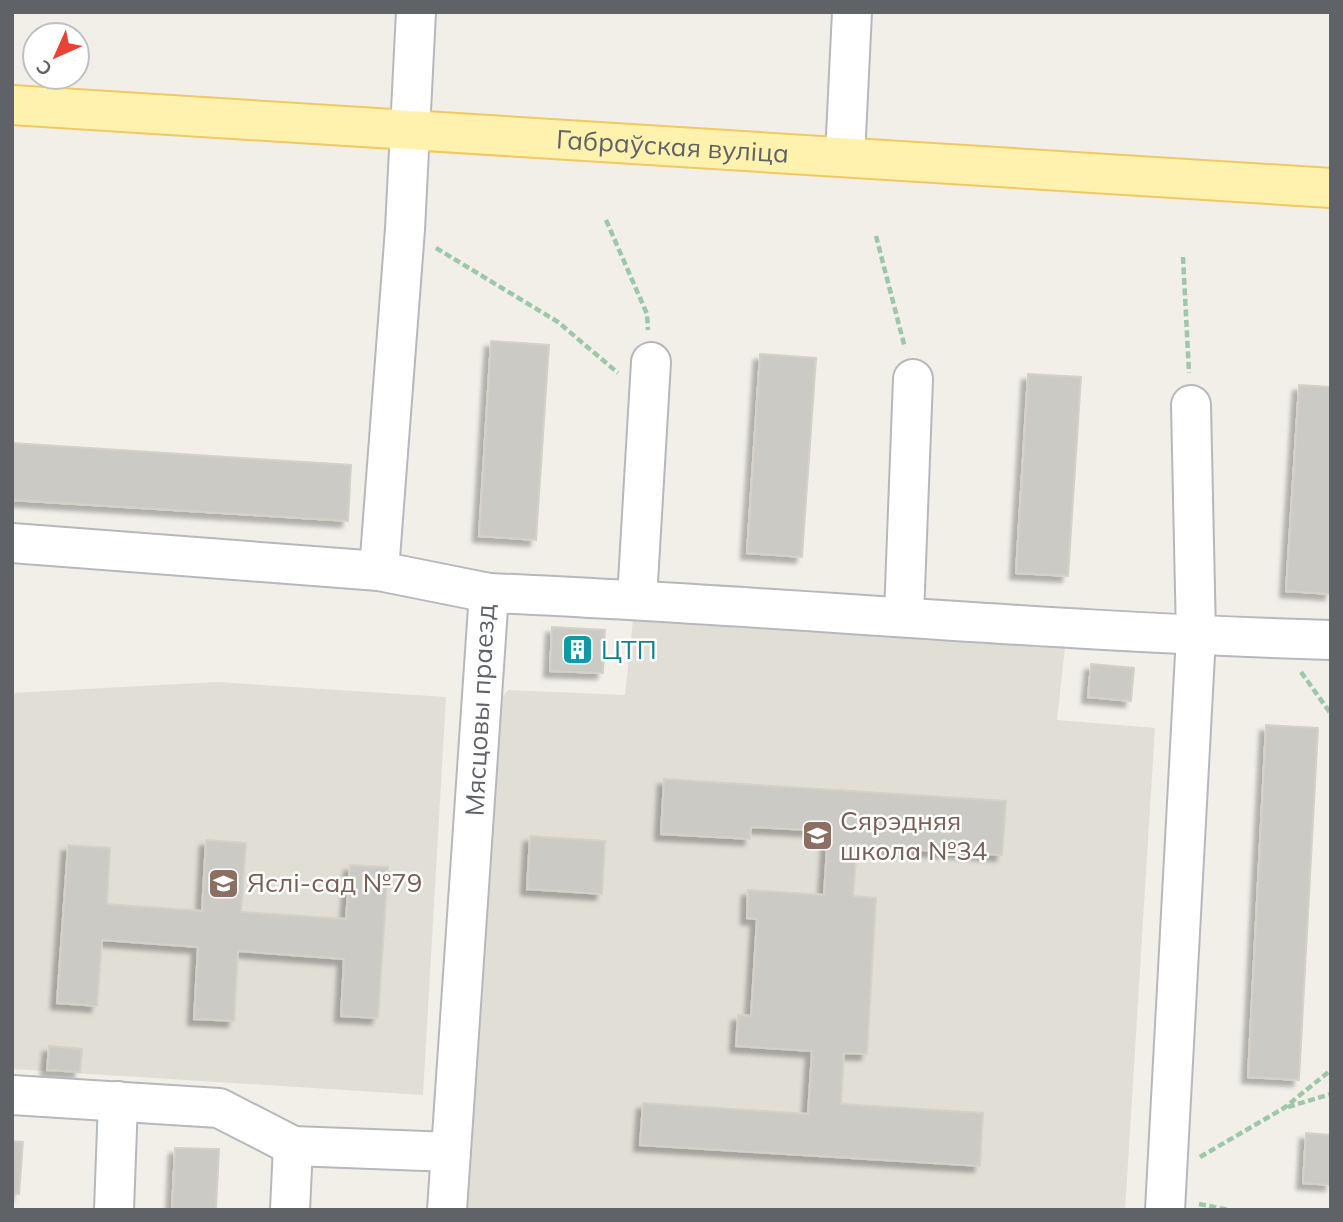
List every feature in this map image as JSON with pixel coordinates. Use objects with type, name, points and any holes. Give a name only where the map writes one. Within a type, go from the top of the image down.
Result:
[{"type":"main road","name":"Габраўская вуліца","points":[[12,105],[1331,188]]},
{"type":"street","points":[[379,571],[405,229],[416,12]]},
{"type":"street","points":[[845,156],[852,12]]},
{"type":"street","points":[[904,615],[913,379]]},
{"type":"street","points":[[637,599],[650,380]]},
{"type":"street","points":[[1166,1193],[1196,636],[1191,405]]},
{"type":"street","name":"Мясцовы праезд","points":[[12,543],[379,571],[489,593],[473,871],[447,1210]]},
{"type":"street","points":[[489,593],[904,615],[1196,636],[1331,640]]},
{"type":"street","points":[[12,1095],[219,1108],[293,1146],[451,1152]]},
{"type":"street","points":[[114,1210],[118,1101]]},
{"type":"street","points":[[290,1210],[293,1146]]},
{"type":"path","points":[[606,220],[647,314],[650,380]]},
{"type":"path","points":[[405,229],[650,380]]},
{"type":"path","points":[[876,236],[913,379]]},
{"type":"path","points":[[1183,257],[1191,405]]},
{"type":"path","points":[[1277,638],[1331,714]]},
{"type":"path","points":[[1166,1193],[1284,1108],[1331,1070]]},
{"type":"path","points":[[1284,1108],[1331,1094]]},
{"type":"shaded area","name":"Сярэдняя школа №34","points":[[634,610],[1066,638],[1057,720],[1155,728],[1125,1210],[465,1210],[495,707],[508,690],[625,695]]},
{"type":"shaded area","name":"Яслі-сад №79","points":[[217,682],[446,697],[423,1095],[12,1069],[12,693]]},
{"type":"building","points":[[491,341],[549,345],[536,540],[479,536]]},
{"type":"building","points":[[760,354],[816,358],[802,557],[747,553]]},
{"type":"building","points":[[1028,374],[1081,377],[1068,576],[1016,573]]},
{"type":"building","points":[[1299,385],[1331,387],[1331,594],[1286,591]]},
{"type":"building","points":[[12,443],[351,465],[348,521],[12,500]]},
{"type":"building","name":"ЦТП","points":[[552,627],[605,630],[603,673],[550,671]]},
{"type":"building","points":[[1091,664],[1134,668],[1131,701],[1088,697]]},
{"type":"building","points":[[1266,725],[1318,728],[1299,1080],[1248,1077]]},
{"type":"building","points":[[664,779],[1006,801],[1002,855],[857,846],[853,896],[876,898],[867,1054],[844,1053],[841,1104],[983,1113],[980,1166],[640,1145],[643,1103],[808,1114],[812,1051],[736,1046],[738,1015],[751,1016],[757,919],[747,918],[748,890],[824,895],[828,831],[751,827],[750,839],[661,834]]},
{"type":"building","points":[[530,836],[605,841],[602,894],[527,889]]},
{"type":"building","points":[[206,840],[246,843],[241,912],[346,919],[350,865],[388,867],[378,1018],[341,1016],[344,959],[238,951],[234,1021],[194,1019],[198,947],[102,940],[97,1006],[57,1003],[68,845],[110,848],[107,904],[202,911]]},
{"type":"building","points":[[49,1046],[82,1049],[80,1072],[47,1070]]},
{"type":"building","points":[[1306,1133],[1331,1135],[1331,1185],[1303,1183]]},
{"type":"building","points":[[12,1141],[23,1142],[19,1194],[12,1194]]},
{"type":"building","points":[[175,1148],[219,1149],[216,1210],[172,1210]]},
{"type":"place","name":"ЦТП","points":[[578,650]]},
{"type":"place","name":"Сярэдняя школа №34","points":[[817,836]]},
{"type":"place","name":"Яслі-сад №79","points":[[224,883]]}]
